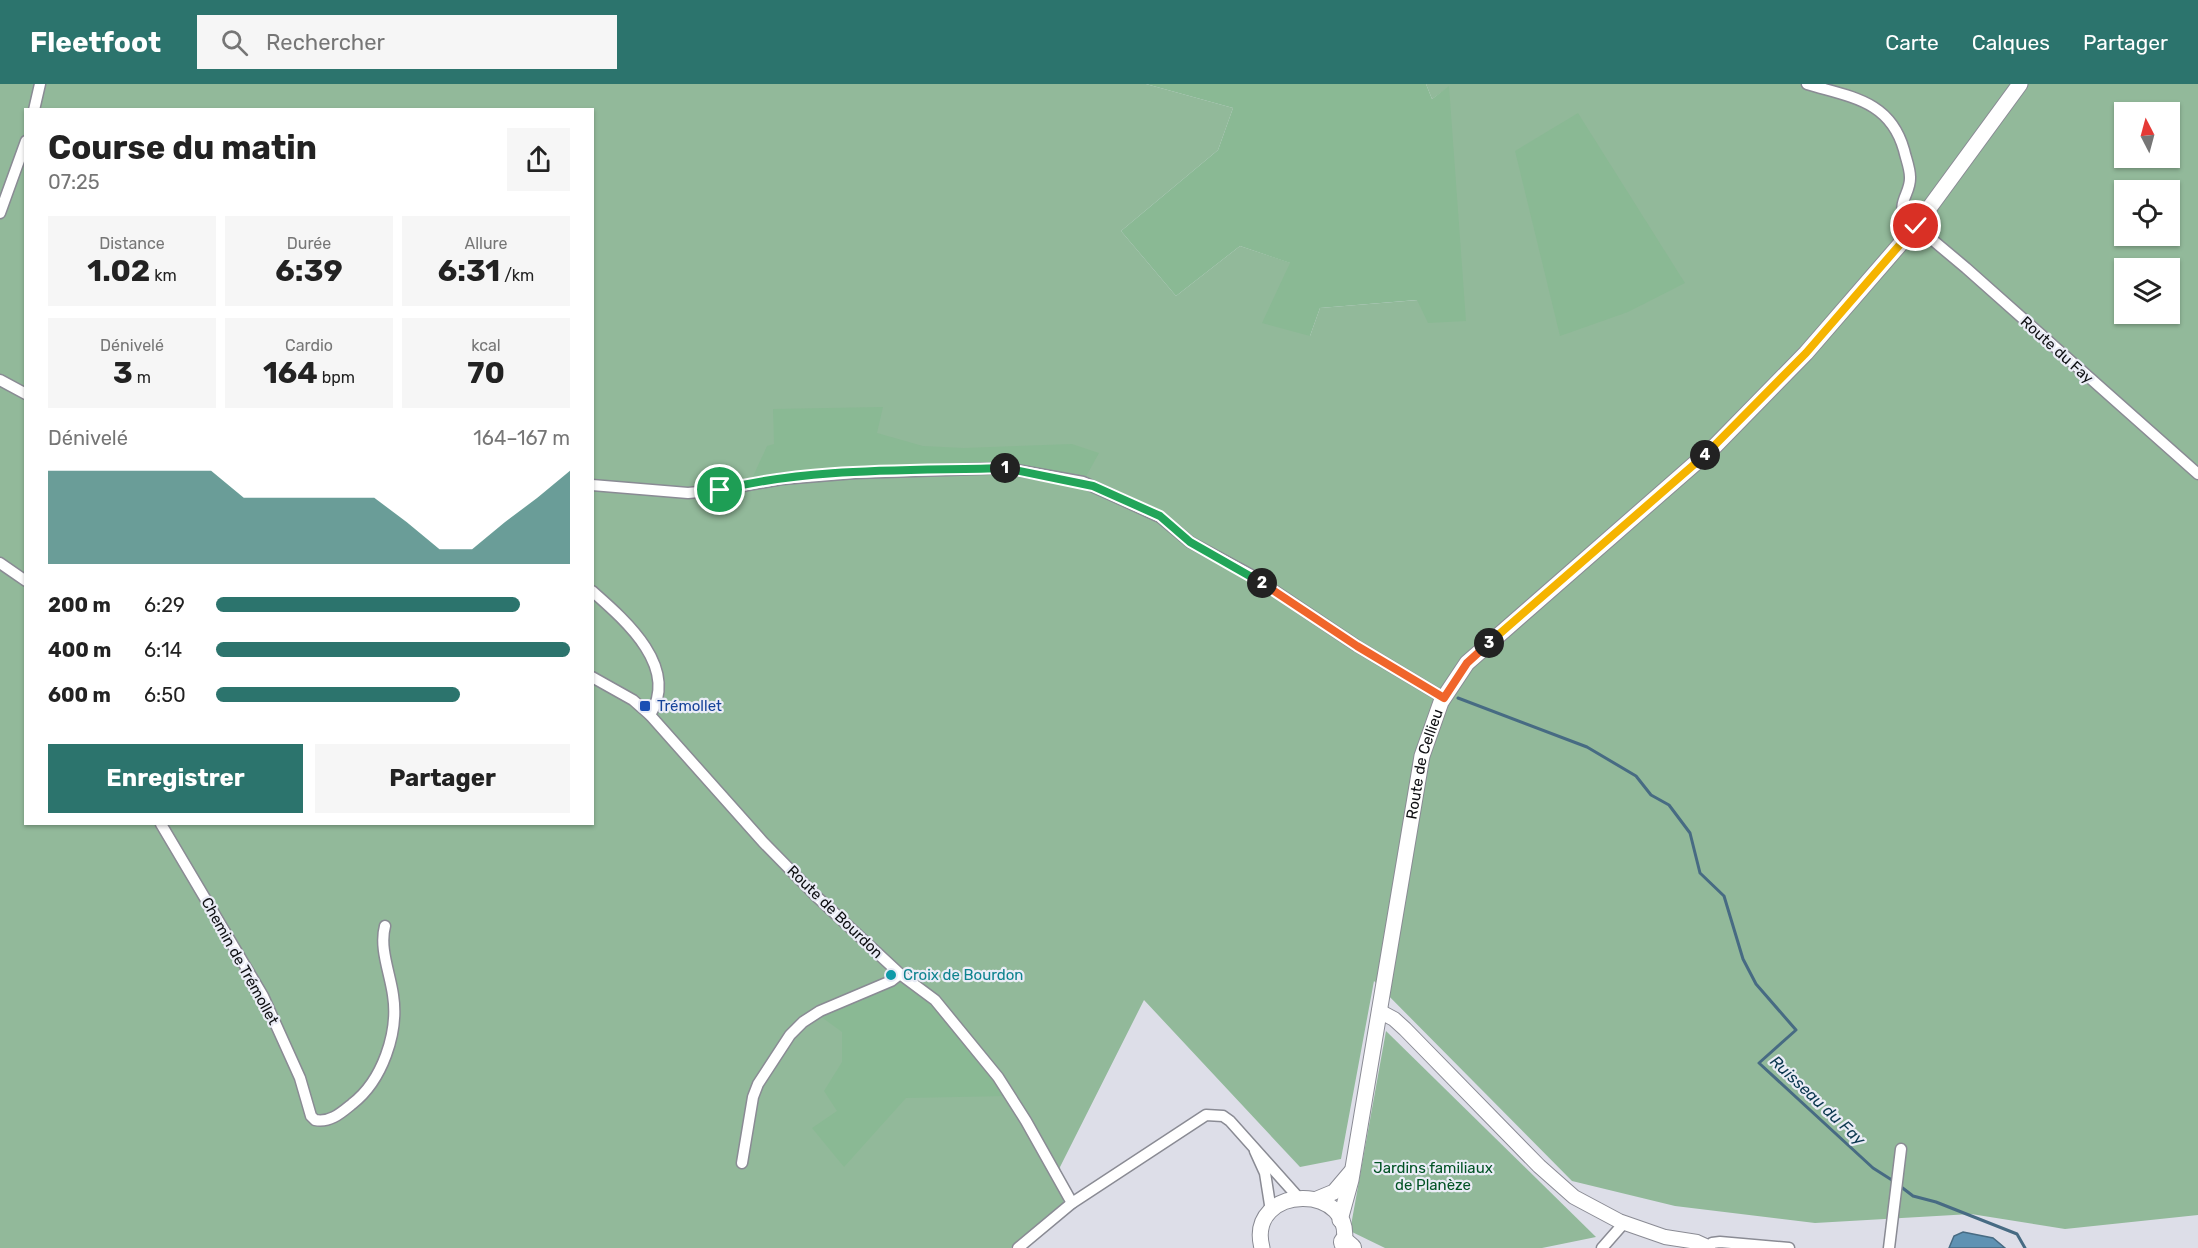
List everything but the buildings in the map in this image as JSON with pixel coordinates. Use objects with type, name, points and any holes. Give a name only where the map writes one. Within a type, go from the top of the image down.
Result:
[{"type":"main road","name":"Route de Cellieu","points":[[1340,1220],[1352,1170],[1422,756],[1444,698],[1467,663],[1715,446],[1806,353],[1916,226],[2020,84]]},
{"type":"main road","points":[[1317,1199],[1334,1192],[1352,1170]]},
{"type":"main road","points":[[1262,1248],[1262,1230],[1271,1211],[1288,1199],[1298,1197],[1317,1199],[1334,1210],[1340,1220],[1346,1246]]},
{"type":"street","points":[[34,108],[40,84]]},
{"type":"street","points":[[1807,84],[1858,99],[1881,111],[1891,120],[1899,134],[1910,175],[1910,185],[1902,210],[1916,226]]},
{"type":"street","points":[[0,213],[24,147]]},
{"type":"street","name":"Route du Fay","points":[[1916,226],[2198,474]]},
{"type":"street","points":[[0,380],[24,393]]},
{"type":"street","points":[[594,485],[688,493],[782,479],[845,474],[1006,468],[1083,482],[1160,516],[1190,542],[1251,575],[1357,646],[1444,698]]},
{"type":"street","points":[[0,563],[24,580]]},
{"type":"street","points":[[594,593],[620,615],[638,636],[653,662],[659,693],[650,715]]},
{"type":"street","name":"Route de Bourdon","points":[[594,678],[633,700],[650,715],[778,858],[900,974],[935,1000],[998,1077],[1026,1121],[1069,1206]]},
{"type":"street","name":"Chemin de Trémollet","points":[[162,825],[263,996],[300,1078],[311,1116],[315,1120],[329,1120],[358,1100],[372,1086],[383,1062],[394,1004],[385,954],[385,926]]},
{"type":"street","points":[[742,1163],[753,1097],[762,1078],[790,1035],[803,1022],[820,1011],[891,981],[900,974]]},
{"type":"street","points":[[1379,1011],[1394,1019],[1405,1029],[1539,1166],[1574,1197],[1623,1223],[1665,1237],[1697,1242],[1708,1247],[1720,1242],[1789,1248]]},
{"type":"street","points":[[1018,1248],[1069,1206],[1206,1114],[1223,1116],[1298,1197]]},
{"type":"street","points":[[1250,1143],[1265,1173],[1271,1211]]},
{"type":"street","points":[[1889,1248],[1898,1157],[1901,1149]]},
{"type":"street","points":[[1602,1248],[1623,1223]]},
{"type":"green space","points":[[0,84],[1146,84],[1233,108],[1218,150],[1121,231],[1176,296],[1240,246],[1291,263],[1310,336],[1320,308],[1418,300],[1449,87],[1432,99],[1426,84],[2198,84],[2198,1215],[2065,1229],[1971,1214],[1815,1223],[1675,1206],[1572,1181],[1374,981],[1341,1159],[1300,1167],[1144,1000],[1060,1167],[1064,1205],[1011,1248],[0,1248]]},
{"type":"green space","points":[[1146,84],[1426,84],[1432,99],[1449,86],[1466,321],[1428,323],[1417,300],[1320,308],[1310,336],[1262,323],[1290,263],[1240,246],[1176,296],[1121,231],[1218,150],[1233,108]]},
{"type":"green space","points":[[1578,113],[1685,283],[1628,312],[1560,336],[1515,151]]},
{"type":"green space","points":[[883,407],[877,433],[923,446],[964,448],[1072,444],[1099,453],[1083,482],[1014,469],[750,483],[767,446],[774,444],[773,409]]},
{"type":"green space","points":[[896,978],[935,1000],[1010,1096],[906,1098],[844,1167],[812,1128],[837,1111],[824,1091],[842,1062],[842,1032],[820,1016]]},
{"type":"green space","name":"Jardins familiaux de Planèze","points":[[1386,1031],[1596,1237],[1542,1248],[1385,1248],[1350,1231]]},
{"type":"water","points":[[1963,1232],[1993,1238],[2005,1248],[1949,1248],[1954,1236]]},
{"type":"waterway","name":"Ruisseau du Fay","points":[[1458,698],[1587,747],[1636,776],[1651,795],[1669,805],[1690,833],[1700,873],[1724,896],[1743,959],[1756,984],[1796,1030],[1759,1063],[1873,1168],[1895,1182]]},
{"type":"waterway","name":"Ruisseau du Fay","points":[[1900,1186],[1913,1196],[1936,1202],[2017,1234],[2025,1248]]},
{"type":"place","name":"Trémollet","points":[[645,706]]},
{"type":"place","name":"Croix de Bourdon","points":[[891,975]]},
{"type":"route","points":[[720,490],[750,483],[855,473],[1006,468],[1083,482],[1160,516],[1190,542],[1251,575],[1357,646],[1444,698],[1467,663],[1715,446],[1806,353],[1916,226]]}]
